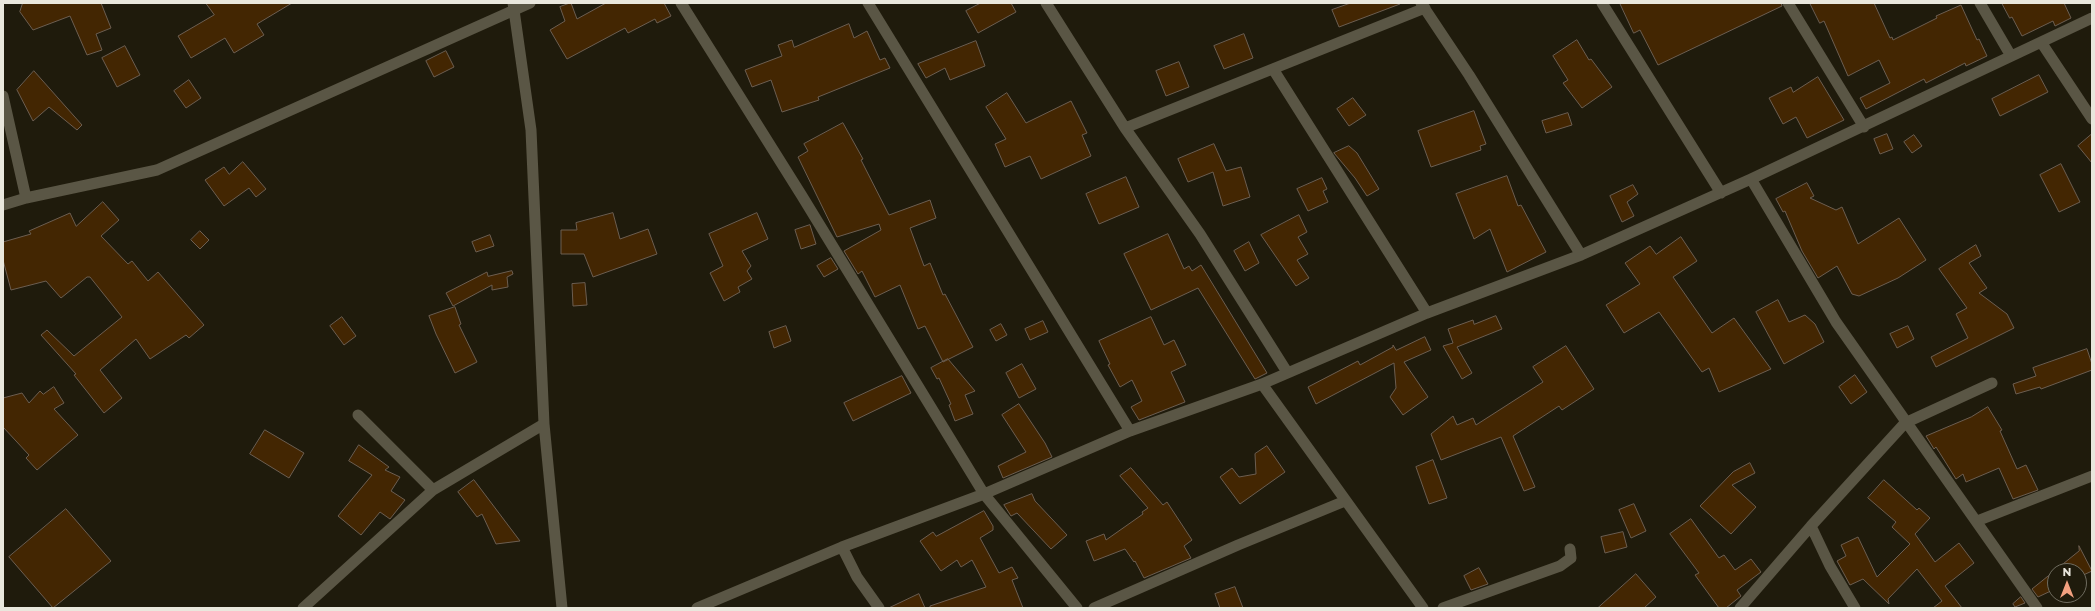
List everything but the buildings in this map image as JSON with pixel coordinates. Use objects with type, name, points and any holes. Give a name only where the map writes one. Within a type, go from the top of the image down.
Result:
[{"type":"street","points":[[3,205],[26,198],[157,170],[513,7],[530,3]]},
{"type":"street","points":[[681,3],[802,196],[984,494],[1077,608]]},
{"type":"street","points":[[868,3],[1130,431]]},
{"type":"street","points":[[1046,3],[1125,128],[1200,234],[1287,372]]},
{"type":"street","points":[[1602,3],[1721,192]]},
{"type":"street","points":[[1788,3],[1864,127]]},
{"type":"street","points":[[1980,3],[2011,56]]},
{"type":"street","points":[[1125,128],[1273,69],[1423,6],[1469,75],[1581,255]]},
{"type":"street","points":[[513,7],[531,130],[544,424],[562,608]]},
{"type":"street","points":[[697,608],[842,547],[984,494],[1130,431],[1262,384],[1427,313],[1581,255],[1751,180],[2092,18]]},
{"type":"street","points":[[2041,42],[2092,119]]},
{"type":"street","points":[[1273,69],[1427,313]]},
{"type":"street","points":[[3,96],[26,198]]},
{"type":"street","points":[[1751,180],[1836,322],[1906,423],[1977,520],[2037,608]]},
{"type":"street","points":[[1740,608],[1811,526],[1906,423],[1992,383]]},
{"type":"street","points":[[1262,384],[1423,608]]},
{"type":"street","points":[[358,415],[433,490]]},
{"type":"street","points":[[304,608],[433,490],[544,424]]},
{"type":"street","points":[[1977,520],[2092,476]]},
{"type":"street","points":[[1094,608],[1238,545],[1345,501]]},
{"type":"street","points":[[1811,526],[1830,566],[1855,608]]},
{"type":"street","points":[[842,547],[857,577],[879,608]]},
{"type":"street","points":[[1443,608],[1560,566],[1571,558],[1570,549]]}]
